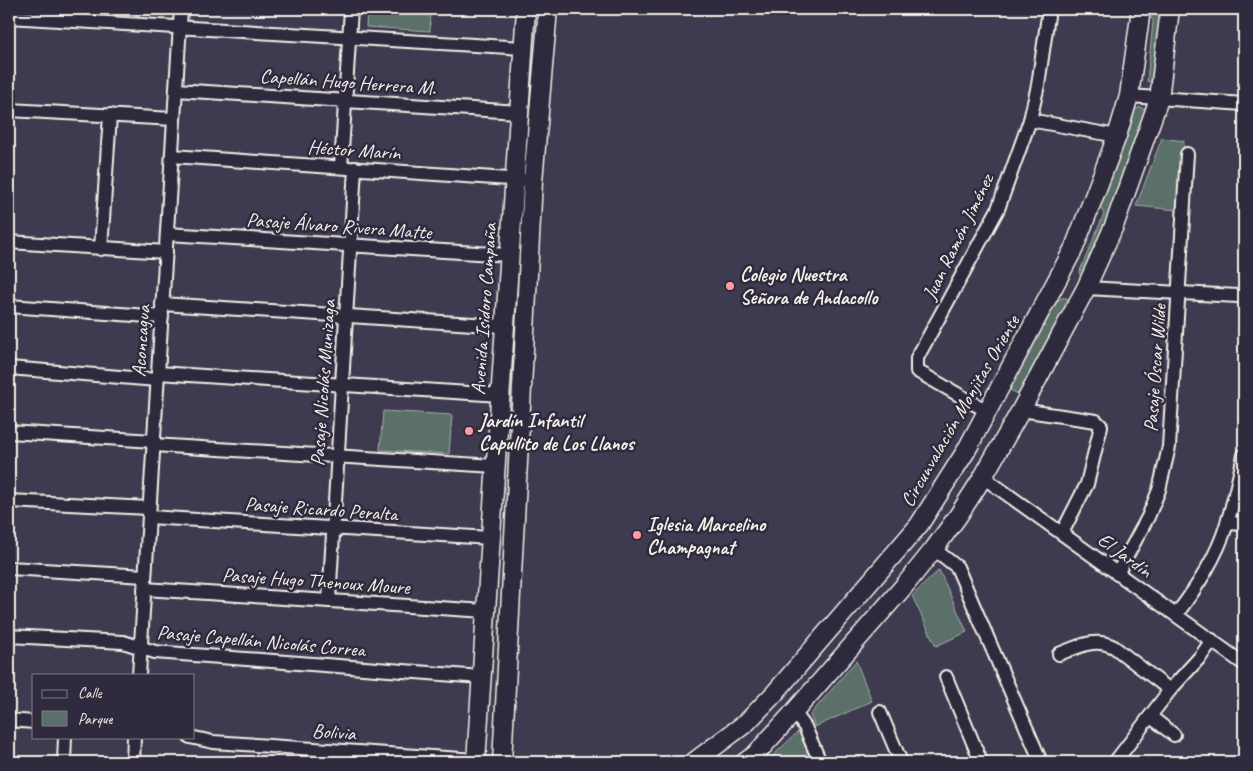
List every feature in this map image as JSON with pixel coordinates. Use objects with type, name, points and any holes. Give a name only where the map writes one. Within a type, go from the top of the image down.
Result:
[{"type":"street","name":"Aconcagua","points":[[139,674],[181,9]]},
{"type":"street","points":[[341,168],[351,9]]},
{"type":"street","name":"Avenida Isidoro Campaña","points":[[476,761],[526,9]]},
{"type":"street","name":"Avenida Isidoro Campaña","points":[[502,762],[533,181],[548,9]]},
{"type":"street","name":"Juan Ramón Jiménez","points":[[987,411],[917,371],[917,358],[998,209],[1030,120],[1038,85],[1049,9]]},
{"type":"street","name":"Circunvalación Monjitas Oriente","points":[[694,762],[746,723],[774,694],[919,525],[966,451],[1074,248],[1117,136],[1129,96],[1141,9]]},
{"type":"street","points":[[745,762],[754,756],[794,712],[905,586],[958,516],[1021,410],[1086,288],[1114,226],[1159,99],[1170,9]]},
{"type":"street","points":[[9,17],[523,48]]},
{"type":"street","name":"Capellán Hugo Herrera M.","points":[[176,90],[518,112]]},
{"type":"street","points":[[1129,96],[1244,104]]},
{"type":"street","points":[[9,110],[174,119]]},
{"type":"street","points":[[101,249],[110,115]]},
{"type":"street","points":[[1030,120],[1117,136]]},
{"type":"street","name":"Pasaje Óscar Wilde","points":[[1117,574],[1148,517],[1159,490],[1169,447],[1187,154]]},
{"type":"street","name":"Héctor Marín","points":[[172,156],[533,181]]},
{"type":"street","name":"Pasaje Nicolás Munizaga","points":[[328,601],[355,168]]},
{"type":"street","name":"Pasaje Álvaro Rivera Matte","points":[[167,234],[509,255]]},
{"type":"street","points":[[9,242],[166,252]]},
{"type":"street","points":[[1074,248],[1068,284],[1073,286],[1244,298]]},
{"type":"street","points":[[9,306],[346,316],[504,326]]},
{"type":"street","points":[[9,368],[500,395]]},
{"type":"street","points":[[1021,410],[1096,421],[1101,426],[1087,484],[1062,532]]},
{"type":"street","points":[[9,432],[495,466]]},
{"type":"street","points":[[1176,615],[1214,556],[1227,523],[1244,455]]},
{"type":"street","name":"El Jardín","points":[[983,476],[1244,664]]},
{"type":"street","name":"Pasaje Ricardo Peralta","points":[[9,501],[333,529],[490,538]]},
{"type":"street","points":[[1227,523],[1244,524]]},
{"type":"street","points":[[934,549],[957,567],[1041,762]]},
{"type":"street","points":[[9,568],[145,576]]},
{"type":"street","name":"Pasaje Hugo Thenoux Moure","points":[[144,589],[486,611]]},
{"type":"street","name":"Pasaje Capellán Nicolás Correa","points":[[9,636],[122,642],[154,652],[481,677]]},
{"type":"street","points":[[1115,762],[1170,690],[1201,656],[1212,640]]},
{"type":"street","points":[[1059,654],[1090,642],[1105,642],[1170,690]]},
{"type":"street","points":[[946,677],[981,762]]},
{"type":"street","points":[[794,712],[805,726],[820,762]]},
{"type":"street","points":[[880,712],[901,762]]},
{"type":"street","points":[[1151,717],[1174,735]]},
{"type":"street","points":[[9,720],[32,722]]},
{"type":"street","points":[[64,762],[65,738]]},
{"type":"street","points":[[133,762],[134,738]]},
{"type":"street","name":"Bolivia","points":[[195,738],[213,742],[476,761]]},
{"type":"green space","points":[[367,9],[431,9],[430,31],[366,27]]},
{"type":"green space","points":[[1148,9],[1163,9],[1155,80],[1152,83],[1147,81],[1153,22],[1148,16]]},
{"type":"green space","points":[[1141,107],[1147,112],[1096,254],[1084,277],[1081,276],[1079,273],[1104,214],[1100,207],[1134,110]]},
{"type":"green space","points":[[1162,138],[1184,141],[1178,210],[1136,206]]},
{"type":"green space","points":[[1061,298],[1067,298],[1069,302],[1020,395],[1008,389],[1054,305]]},
{"type":"green space","points":[[383,411],[452,415],[449,454],[380,450]]},
{"type":"green space","points":[[939,570],[967,632],[936,646],[912,596]]},
{"type":"green space","points":[[856,661],[872,701],[815,727],[810,715]]},
{"type":"green space","points":[[799,731],[811,762],[766,762]]},
{"type":"place","name":"Colegio Nuestra Señora de Andacollo","points":[[730,286]]},
{"type":"place","name":"Jardín Infantil Capullito de Los Llanos","points":[[469,431]]},
{"type":"place","name":"Iglesia Marcelino Champagnat","points":[[637,535]]}]
